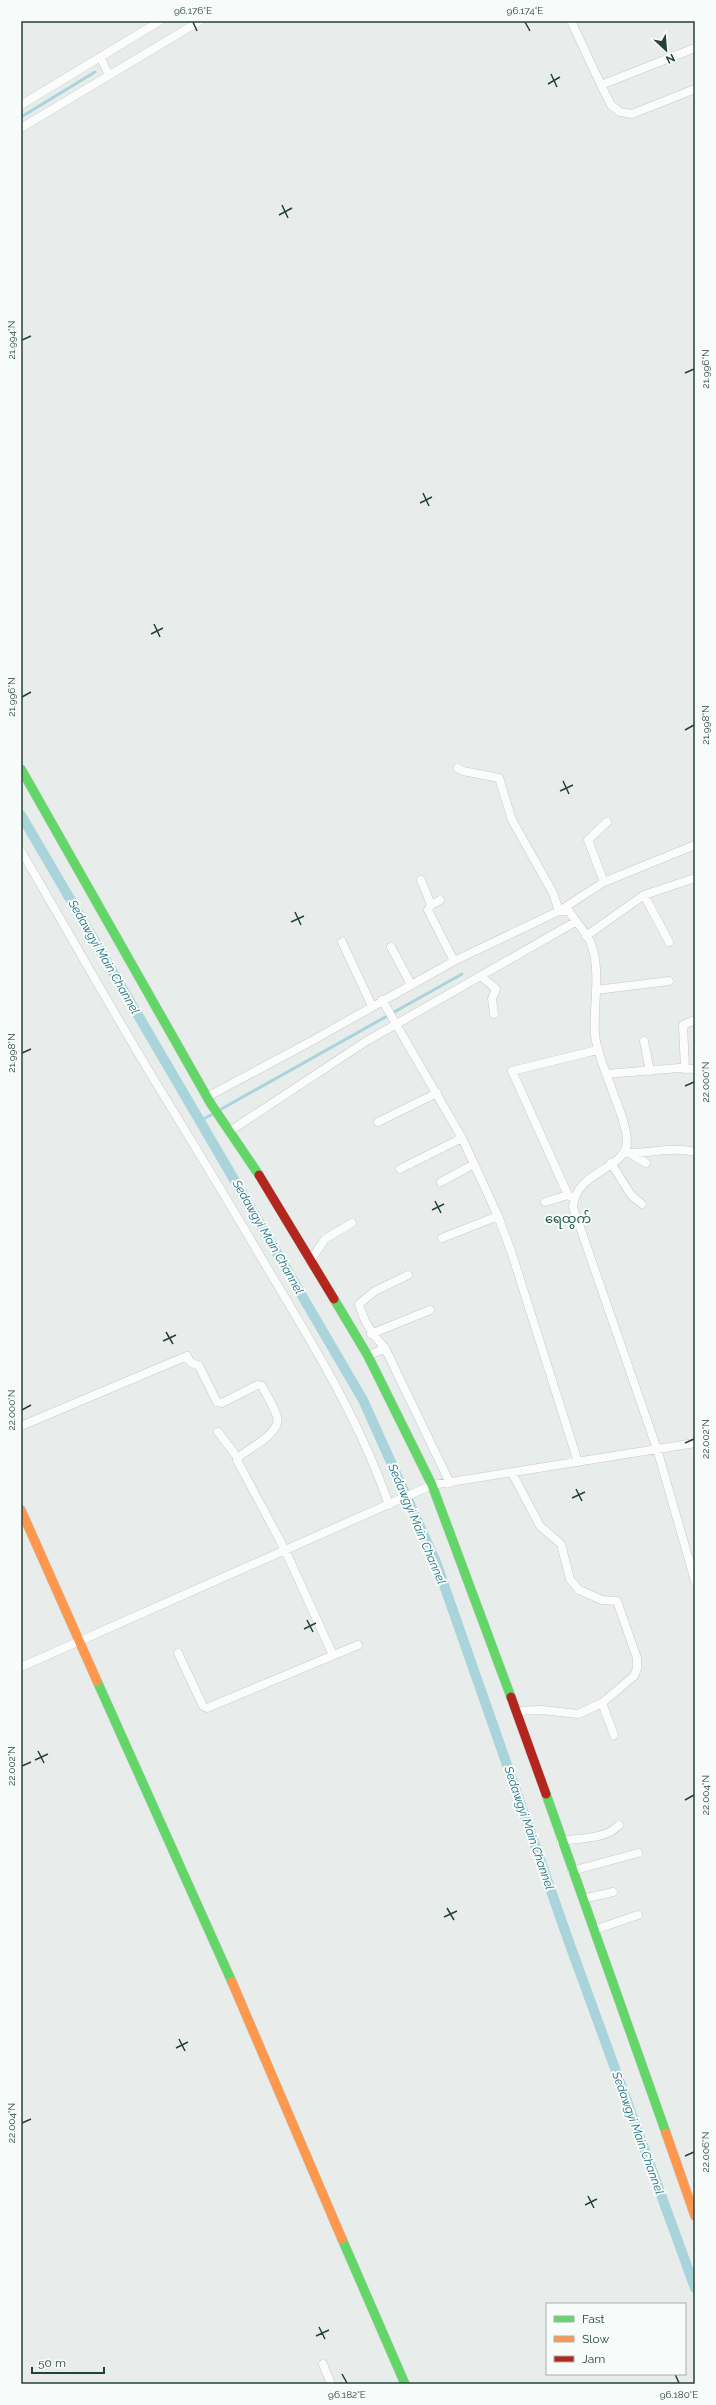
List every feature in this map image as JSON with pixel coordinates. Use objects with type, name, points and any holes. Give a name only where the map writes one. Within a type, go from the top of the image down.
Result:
[{"type":"street","points":[[21,105],[102,59],[160,21]]},
{"type":"street","points":[[21,128],[108,72],[200,21]]},
{"type":"street","points":[[571,21],[611,105],[620,112],[632,114],[695,89]]},
{"type":"street","points":[[601,85],[695,48]]},
{"type":"street","points":[[102,59],[108,72]]},
{"type":"street","points":[[458,768],[478,774],[495,776],[501,781],[512,820],[553,893],[559,911],[572,917],[589,940],[593,952],[596,990],[595,1034],[597,1050],[626,1135],[627,1153]]},
{"type":"street","points":[[21,769],[220,1120],[230,1131],[311,1260],[368,1356],[432,1485],[516,1712],[695,2216]]},
{"type":"street","points":[[604,882],[588,840],[607,822]]},
{"type":"street","points":[[209,1101],[372,1006],[384,1002],[411,984],[454,961],[559,911],[604,882],[695,844]]},
{"type":"street","points":[[21,851],[158,1085],[202,1155],[310,1342],[355,1422],[392,1503]]},
{"type":"street","points":[[586,936],[644,895],[695,878]]},
{"type":"street","points":[[421,880],[431,904]]},
{"type":"street","points":[[644,895],[669,942]]},
{"type":"street","points":[[440,900],[431,904],[428,910],[454,961]]},
{"type":"street","points":[[230,1131],[395,1022],[481,976],[572,917]]},
{"type":"street","points":[[342,942],[372,1006]]},
{"type":"street","points":[[391,947],[411,984]]},
{"type":"street","points":[[481,976],[496,989],[492,999],[494,1014]]},
{"type":"street","points":[[596,990],[669,981]]},
{"type":"street","points":[[384,1002],[462,1138],[498,1216],[514,1261],[578,1462]]},
{"type":"street","points":[[685,1069],[683,1025],[695,1020]]},
{"type":"street","points":[[644,1041],[650,1071]]},
{"type":"street","points":[[597,1050],[512,1071],[570,1196],[657,1449],[695,1581]]},
{"type":"street","points":[[606,1074],[685,1069],[695,1070]]},
{"type":"street","points":[[378,1122],[437,1093]]},
{"type":"street","points":[[400,1169],[462,1138]]},
{"type":"street","points":[[545,1202],[570,1196],[611,1163],[627,1153],[663,1152],[676,1149],[695,1152]]},
{"type":"street","points":[[627,1153],[646,1162]]},
{"type":"street","points":[[611,1163],[631,1195],[642,1204]]},
{"type":"street","points":[[441,1182],[474,1164]]},
{"type":"street","points":[[442,1238],[498,1216]]},
{"type":"street","points":[[311,1260],[326,1239],[352,1224]]},
{"type":"street","points":[[408,1275],[375,1291],[359,1304],[362,1318],[371,1334],[385,1348],[450,1482]]},
{"type":"street","points":[[371,1334],[430,1310]]},
{"type":"street","points":[[368,1356],[385,1348]]},
{"type":"street","points":[[21,1426],[187,1356],[190,1362],[199,1366],[217,1402],[222,1403],[257,1385],[262,1386],[278,1422],[273,1432],[238,1458]]},
{"type":"street","points":[[218,1432],[238,1458],[237,1460],[285,1550],[333,1655]]},
{"type":"street","points":[[21,1667],[432,1485],[695,1442]]},
{"type":"street","points":[[512,1473],[540,1526],[561,1544],[570,1579],[579,1590],[602,1600],[617,1601],[637,1658],[637,1669],[634,1676],[602,1703],[578,1714],[542,1710],[516,1712]]},
{"type":"street","points":[[21,1510],[224,1965],[404,2384]]},
{"type":"street","points":[[178,1652],[204,1706],[207,1708],[358,1645]]},
{"type":"street","points":[[602,1703],[614,1735]]},
{"type":"street","points":[[561,1841],[602,1835],[615,1830],[619,1826]]},
{"type":"street","points":[[572,1871],[638,1854]]},
{"type":"street","points":[[583,1900],[613,1892]]},
{"type":"street","points":[[594,1930],[638,1915]]},
{"type":"street","points":[[323,2364],[331,2384]]},
{"type":"waterway","points":[[21,117],[95,72]]},
{"type":"waterway","name":"Sedawgyi Main Channel","points":[[21,815],[363,1400],[436,1562],[570,1945],[695,2288]]},
{"type":"waterway","points":[[200,1121],[462,974]]},
{"type":"traffic: fast","points":[[21,769],[211,1104],[259,1175]]},
{"type":"traffic: fast","points":[[334,1299],[368,1356],[432,1485],[511,1697]]},
{"type":"traffic: fast","points":[[97,1681],[232,1982]]},
{"type":"traffic: fast","points":[[546,1794],[666,2133]]},
{"type":"traffic: fast","points":[[342,2239],[405,2384]]},
{"type":"traffic: slow","points":[[21,1510],[97,1681]]},
{"type":"traffic: slow","points":[[232,1982],[342,2239]]},
{"type":"traffic: slow","points":[[666,2133],[695,2216]]},
{"type":"traffic: jam","points":[[259,1175],[334,1299]]},
{"type":"traffic: jam","points":[[511,1697],[546,1794]]},
{"type":"district","name":"ရေထွက်","points":[[568,1218]]}]
